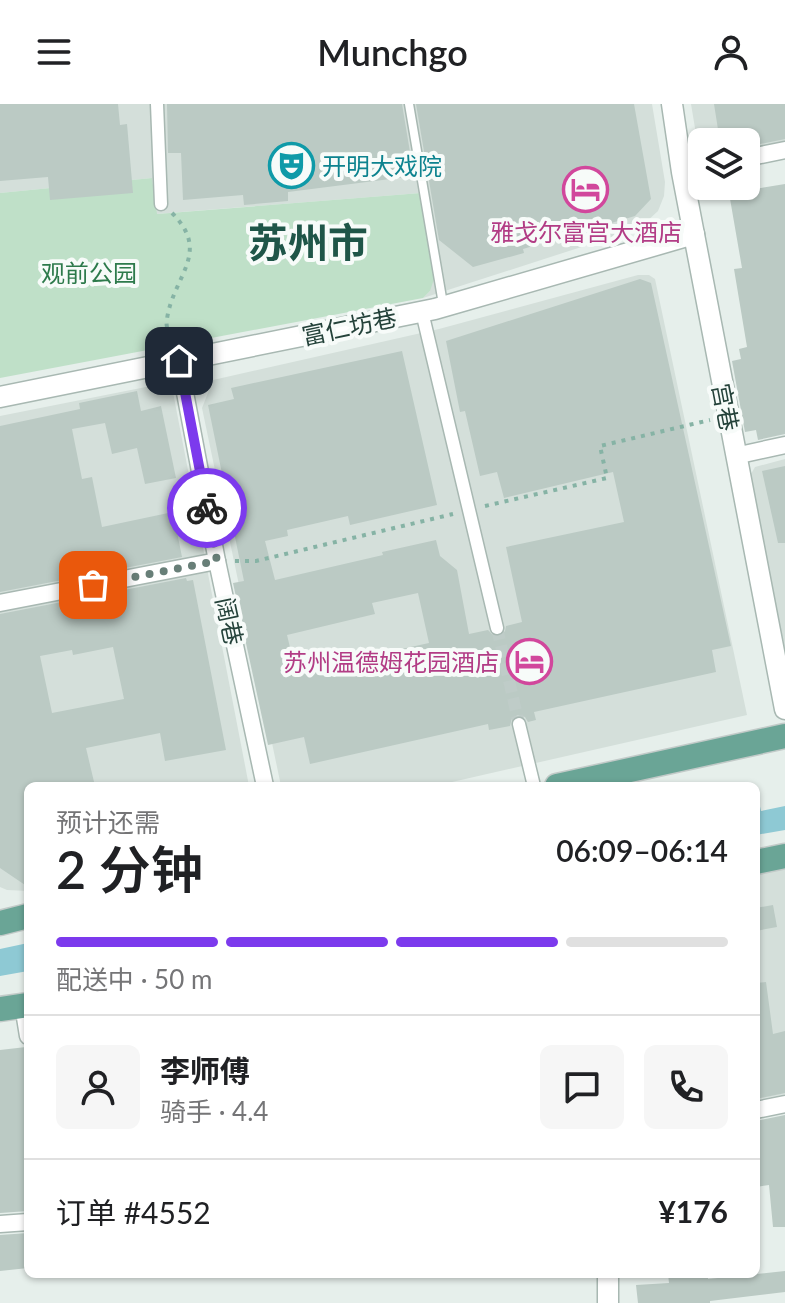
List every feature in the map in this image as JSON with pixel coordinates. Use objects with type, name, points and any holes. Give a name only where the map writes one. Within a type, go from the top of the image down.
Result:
[{"type":"main road","points":[[575,782],[785,736]]},
{"type":"main road","points":[[760,861],[785,856]]},
{"type":"main road","points":[[0,923],[24,917]]},
{"type":"street","points":[[157,104],[161,204]]},
{"type":"street","name":"宫巷","points":[[672,104],[688,157]]},
{"type":"street","points":[[760,155],[785,150]]},
{"type":"street","name":"宫巷","points":[[693,200],[694,234],[785,709]]},
{"type":"street","name":"富仁坊巷","points":[[0,397],[422,312],[694,234]]},
{"type":"street","points":[[422,312],[497,628]]},
{"type":"street","name":"阔巷","points":[[179,361],[217,561],[264,782]]},
{"type":"street","points":[[735,456],[785,445]]},
{"type":"street","points":[[0,603],[217,561]]},
{"type":"street","points":[[519,724],[533,782]]},
{"type":"street","points":[[17,1006],[24,1025]]},
{"type":"street","points":[[760,1109],[785,1104]]},
{"type":"street","points":[[0,1224],[24,1222]]},
{"type":"street","points":[[608,1278],[608,1303]]},
{"type":"lane","points":[[409,104],[444,306]]},
{"type":"path","points":[[161,204],[175,216],[189,237],[191,246],[186,272],[174,290],[166,320],[179,361]]},
{"type":"shaded area","points":[[0,104],[652,104],[665,182],[664,196],[658,211],[628,232],[423,298],[430,291],[421,193],[156,214],[152,178],[0,193]]},
{"type":"shaded area","points":[[691,104],[785,104],[785,142],[760,146],[760,128],[695,128]]},
{"type":"shaded area","points":[[638,275],[649,275],[655,279],[747,715],[452,782],[280,782],[202,408],[213,380],[439,329]]},
{"type":"shaded area","points":[[171,382],[248,782],[24,782],[24,891],[0,887],[0,416]]},
{"type":"shaded area","points":[[785,459],[785,651],[750,485],[755,467]]},
{"type":"shaded area","points":[[785,864],[785,1094],[760,1099],[760,868]]},
{"type":"green space","name":"观前公园","points":[[152,178],[157,214],[421,193],[434,279],[430,291],[423,298],[0,378],[0,193]]},
{"type":"water","points":[[760,806],[761,811],[785,806],[785,830],[760,834]]},
{"type":"water","points":[[24,944],[24,972],[0,976],[0,949]]},
{"type":"building","points":[[0,104],[118,104],[120,125],[127,124],[133,193],[50,200],[48,177],[0,181]]},
{"type":"building","name":"开明大戏院","points":[[167,104],[402,104],[414,176],[288,192],[288,201],[244,205],[243,195],[183,200],[181,153],[168,153]]},
{"type":"building","name":"雅戈尔富宫大酒店","points":[[416,104],[634,104],[651,199],[635,216],[473,267],[439,240]]},
{"type":"building","points":[[714,104],[785,104],[785,139],[760,144],[760,128],[718,128]]},
{"type":"building","points":[[785,184],[785,434],[758,440],[756,430],[745,432],[732,361],[741,359],[739,349],[747,347],[734,269],[742,268],[730,200],[760,200],[760,188]]},
{"type":"building","points":[[640,279],[651,283],[731,646],[712,650],[716,672],[534,712],[536,720],[528,722],[518,715],[512,718],[510,726],[489,730],[488,724],[310,764],[304,737],[268,745],[233,583],[244,581],[208,405],[234,399],[231,388],[402,351],[437,505],[350,525],[348,516],[287,530],[288,536],[265,541],[275,580],[436,540],[440,556],[457,570],[469,634],[488,630],[494,636],[500,636],[506,626],[522,622],[506,547],[624,522],[613,472],[504,498],[497,472],[480,476],[465,411],[460,412],[446,341]],"holes":[[[418,593],[429,643],[296,672],[287,635],[375,614],[372,603]]]},
{"type":"building","points":[[137,391],[141,411],[161,406],[176,478],[145,484],[137,448],[112,454],[105,423],[72,429],[82,479],[92,477],[102,527],[173,512],[182,557],[0,592],[0,426],[80,409],[79,403]]},
{"type":"building","points":[[785,466],[785,543],[778,543],[762,471]]},
{"type":"building","points":[[186,578],[187,581],[193,580],[226,750],[165,761],[160,733],[86,748],[94,782],[24,782],[24,884],[0,868],[0,614]],"holes":[[[113,647],[124,699],[52,713],[40,656],[72,650],[73,655]]]},
{"type":"building","points":[[773,905],[777,927],[760,930],[760,907]]},
{"type":"building","points":[[766,982],[773,1034],[785,1031],[785,1093],[760,1098],[760,983]]},
{"type":"building","points":[[24,1047],[24,1211],[0,1213],[0,1050]]},
{"type":"building","points":[[785,1115],[785,1227],[773,1227],[769,1185],[760,1186],[760,1120]]},
{"type":"building","points":[[24,1233],[24,1268],[0,1271],[0,1235]]},
{"type":"building","points":[[785,1271],[785,1292],[710,1303],[638,1303],[636,1285],[669,1283],[668,1278],[760,1278],[760,1274]]},
{"type":"tunnel","points":[[497,628],[519,724]]},
{"type":"way so far","points":[[93,585],[217,561],[207,508]]},
{"type":"place","name":"开明大戏院","points":[[291,165]]},
{"type":"place","name":"雅戈尔富宫大酒店","points":[[586,189]]},
{"type":"place","name":"苏州温德姆花园酒店","points":[[530,661]]},
{"type":"district","name":"苏州市","points":[[308,242]]},
{"type":"route","points":[[179,361],[207,508]]}]
